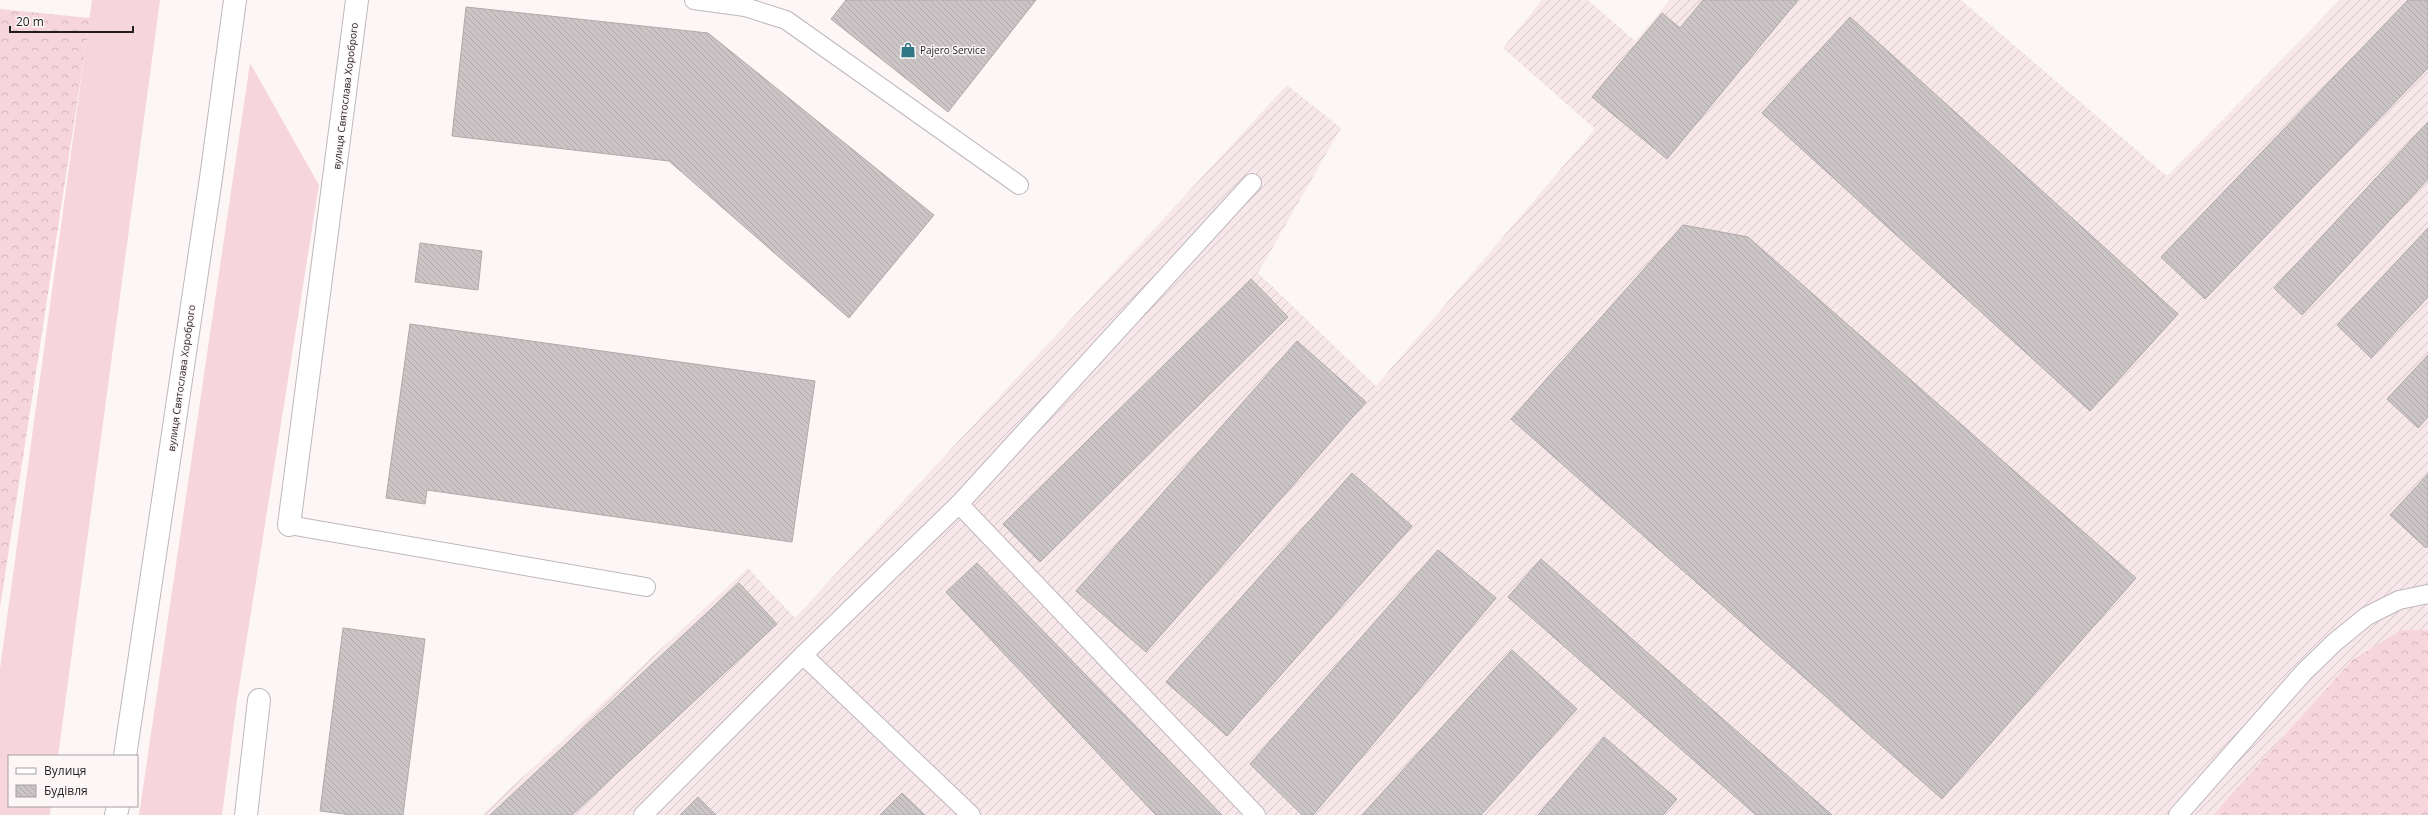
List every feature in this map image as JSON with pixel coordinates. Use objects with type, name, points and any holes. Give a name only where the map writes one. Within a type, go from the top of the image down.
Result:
[{"type":"street","name":"вулиця Святослава Хороброго","points":[[125,755],[211,178],[235,0]]},
{"type":"street","name":"вулиця Святослава Хороброго","points":[[289,525],[358,0]]},
{"type":"street","points":[[246,815],[259,700]]},
{"type":"lane","points":[[694,0],[744,7],[786,20],[1019,185]]},
{"type":"lane","points":[[643,815],[803,655],[959,504],[1252,184]]},
{"type":"lane","points":[[959,504],[1256,815]]},
{"type":"lane","points":[[289,525],[646,587]]},
{"type":"lane","points":[[2178,815],[2304,672],[2335,642],[2367,616],[2399,600],[2428,594]]},
{"type":"lane","points":[[803,655],[971,815]]},
{"type":"shaded area","points":[[1542,0],[1588,0],[1635,41],[1670,0],[1961,0],[2167,176],[2340,0],[2428,0],[2428,630],[2401,630],[2352,660],[2213,815],[482,815],[748,568],[795,618],[1287,85],[1341,128],[1258,273],[1376,386],[1595,129],[1503,48]]},
{"type":"green space","points":[[92,0],[160,0],[58,755],[8,755],[8,807],[51,807],[50,815],[0,815],[0,669]]},
{"type":"green space","points":[[0,9],[90,18],[0,608]]},
{"type":"green space","points":[[250,63],[319,185],[237,700],[222,815],[139,815]]},
{"type":"green space","points":[[2401,630],[2428,630],[2428,815],[2213,815],[2352,660]]},
{"type":"building","points":[[846,0],[1036,0],[948,112],[831,19]]},
{"type":"building","points":[[1703,0],[1798,0],[1667,159],[1592,97],[1662,13],[1680,28]]},
{"type":"building","points":[[2408,0],[2428,0],[2428,68],[2205,299],[2161,257]]},
{"type":"building","points":[[466,7],[708,33],[934,215],[849,318],[669,161],[452,136]]},
{"type":"building","points":[[1850,17],[2178,314],[2090,411],[1762,113]]},
{"type":"building","points":[[2428,122],[2428,179],[2302,315],[2274,288]]},
{"type":"building","points":[[1683,225],[1748,237],[2136,578],[1942,799],[1511,419]]},
{"type":"building","points":[[2428,228],[2428,297],[2371,358],[2337,325]]},
{"type":"building","points":[[420,243],[482,251],[478,290],[415,282]]},
{"type":"building","points":[[1251,279],[1288,317],[1040,562],[1003,524]]},
{"type":"building","points":[[410,324],[815,381],[792,542],[427,490],[425,504],[386,498]]},
{"type":"building","points":[[1297,341],[1366,402],[1146,652],[1076,591]]},
{"type":"building","points":[[2428,355],[2428,417],[2418,428],[2387,399]]},
{"type":"building","points":[[1352,473],[1412,526],[1227,736],[1166,682]]},
{"type":"building","points":[[2428,474],[2428,546],[2426,548],[2390,515]]},
{"type":"building","points":[[1438,550],[1496,598],[1313,815],[1302,815],[1250,764]]},
{"type":"building","points":[[1541,559],[1832,815],[1756,815],[1508,597]]},
{"type":"building","points":[[977,563],[1222,815],[1156,815],[946,592]]},
{"type":"building","points":[[739,583],[777,624],[572,815],[490,815]]},
{"type":"building","points":[[343,628],[425,639],[403,815],[352,815],[320,811]]},
{"type":"building","points":[[1512,650],[1577,709],[1481,815],[1362,815]]},
{"type":"building","points":[[1604,737],[1677,799],[1663,815],[1538,815]]},
{"type":"building","points":[[902,793],[925,815],[880,815]]},
{"type":"building","points":[[698,797],[716,815],[680,815]]},
{"type":"place","name":"Pajero Service","points":[[908,50]]}]
